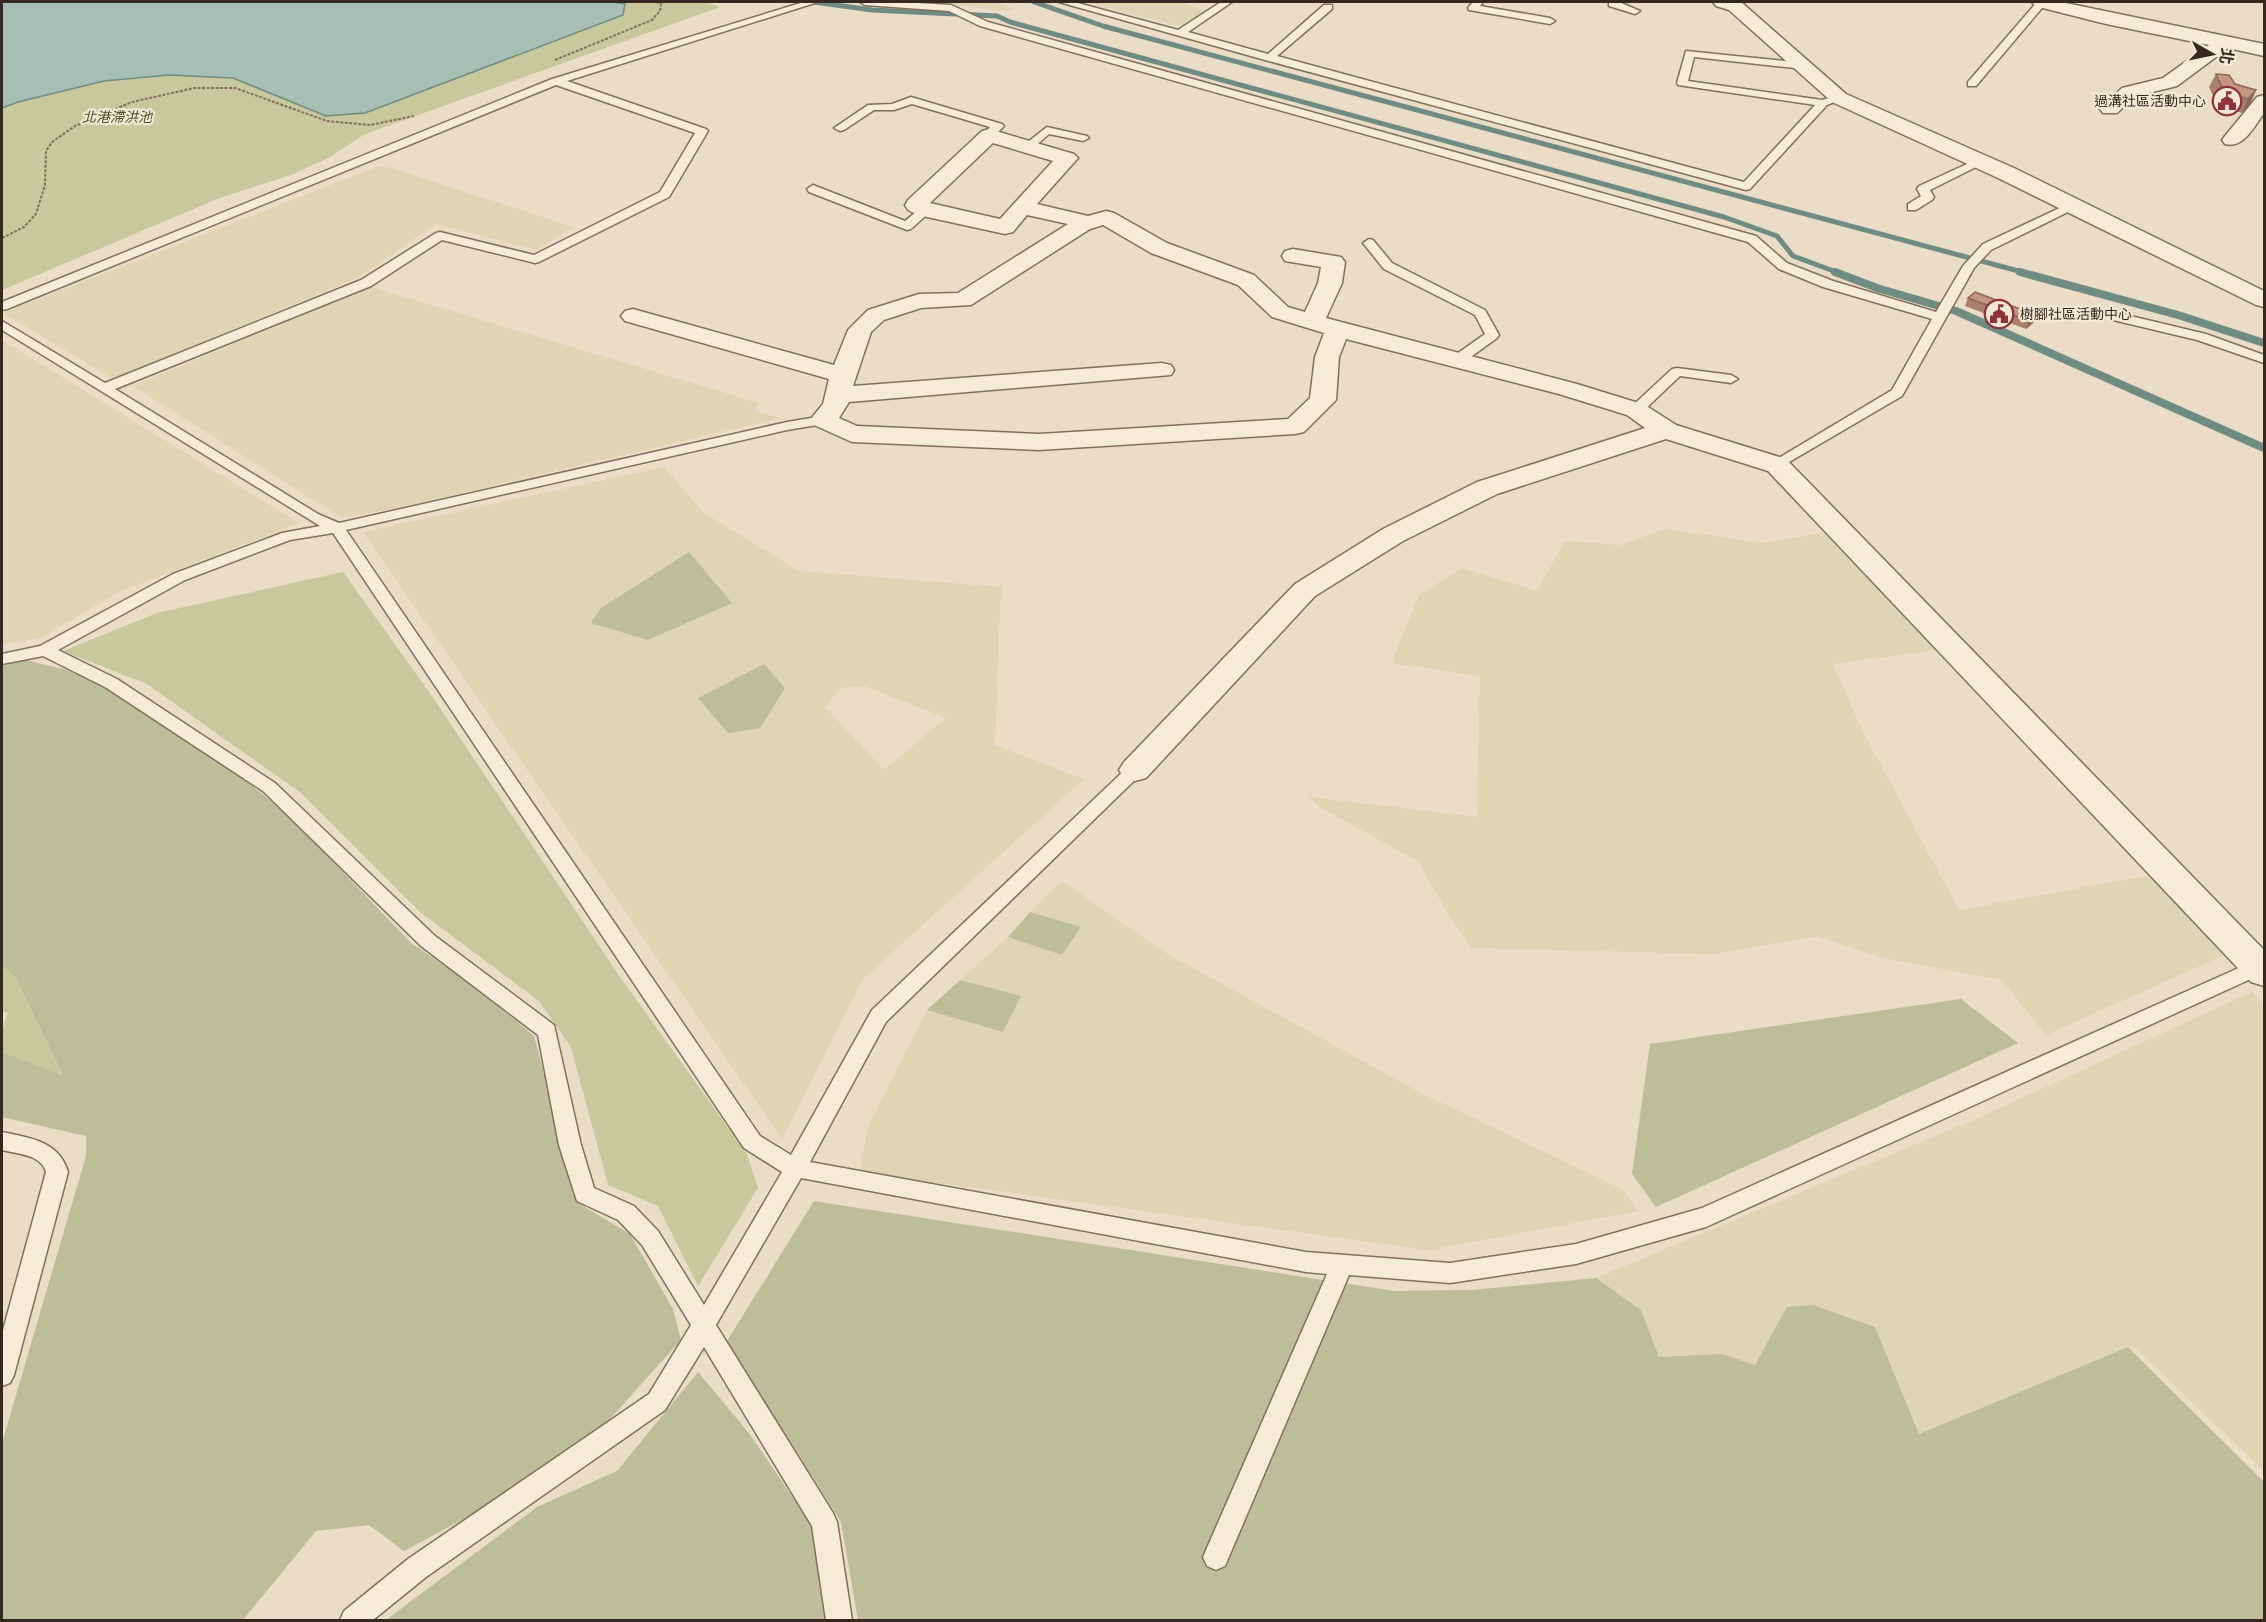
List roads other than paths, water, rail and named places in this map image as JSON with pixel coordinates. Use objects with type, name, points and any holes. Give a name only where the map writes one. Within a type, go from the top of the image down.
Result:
[{"type":"street","points":[[1722,2],[1735,6],[1804,66],[1831,100],[1980,161],[2265,300]]},
{"type":"street","points":[[2041,2],[2106,18],[2265,50]]},
{"type":"street","points":[[2110,109],[2128,92],[2170,82],[2225,42]]},
{"type":"street","points":[[2232,140],[2265,101]]},
{"type":"street","points":[[989,135],[1028,147],[1067,159],[1005,227],[926,210],[916,205],[989,135]]},
{"type":"street","points":[[1022,207],[1091,223]]},
{"type":"street","points":[[1293,256],[1333,262],[1324,326],[1327,357],[1323,400],[1295,426],[1039,442],[852,434],[823,420],[835,406],[860,330],[876,315],[919,301],[963,300],[1084,223],[1106,218],[1159,248],[1246,280],[1280,312],[1324,326],[1568,389],[1636,410],[1667,431],[1777,465],[2262,969]]},
{"type":"street","points":[[633,316],[841,385],[1162,370]]},
{"type":"street","points":[[1135,770],[1305,590],[1393,535],[1487,488],[1650,434],[1667,431]]},
{"type":"lane","points":[[2,306],[556,81],[813,2]]},
{"type":"lane","points":[[865,2],[951,9],[984,24],[1752,239],[1783,266],[1828,284],[1943,311]]},
{"type":"lane","points":[[1064,2],[1746,186],[1831,100]]},
{"type":"lane","points":[[1180,33],[1227,2]]},
{"type":"lane","points":[[1478,2],[1473,9],[1550,21]]},
{"type":"lane","points":[[1614,2],[1612,4],[1635,11]]},
{"type":"lane","points":[[1972,84],[2041,2]]},
{"type":"lane","points":[[1269,58],[1328,7]]},
{"type":"lane","points":[[1804,66],[1690,53],[1682,83],[1831,100]]},
{"type":"lane","points":[[104,388],[366,283],[440,236],[535,259],[665,194],[702,131],[556,81]]},
{"type":"lane","points":[[840,128],[872,107],[894,107],[911,100],[998,126],[989,135]]},
{"type":"lane","points":[[1028,147],[1047,130],[1083,138]]},
{"type":"lane","points":[[1912,207],[1929,196],[1923,189],[1980,161]]},
{"type":"lane","points":[[813,189],[907,226],[926,210]]},
{"type":"lane","points":[[1777,465],[1897,393],[1970,266],[1987,247],[2074,206]]},
{"type":"lane","points":[[1369,243],[1388,266],[1480,313],[1492,335],[1456,361]]},
{"type":"lane","points":[[2118,317],[2201,337],[2265,359]]},
{"type":"lane","points":[[2,325],[313,517],[338,528],[752,1142],[794,1168],[1306,1262],[1450,1273],[1576,1254],[1706,1217],[2262,969]]},
{"type":"lane","points":[[1636,410],[1677,372],[1731,379]]},
{"type":"lane","points":[[2,659],[45,651],[179,577],[288,536],[338,528],[787,426],[823,420]]},
{"type":"lane","points":[[45,651],[111,683],[269,787],[428,941],[547,1031],[570,1145],[585,1194],[626,1213],[650,1238],[824,1522],[839,1620]]},
{"type":"lane","points":[[353,1620],[417,1568],[657,1401],[752,1246],[879,1016],[1135,770]]},
{"type":"lane","points":[[2,1141],[49,1155],[56,1164],[57,1172],[2,1375]]},
{"type":"lane","points":[[1216,1557],[1343,1264]]},
{"type":"waterway","points":[[814,2],[872,10],[997,16],[1010,22],[1724,217],[1777,236],[1793,256],[1839,273]]},
{"type":"waterway","points":[[1034,2],[1103,26],[2026,273]]},
{"type":"waterway","points":[[1835,272],[1877,288],[1956,311],[2264,448]]},
{"type":"waterway","points":[[2020,272],[2178,315],[2264,343]]},
{"type":"place","name":"過溝社區活動中心","points":[[2227,101]]},
{"type":"place","name":"樹腳社區活動中心","points":[[1999,314]]},
{"type":"park label","name":"北港滯洪池","points":[[117,117]]}]
